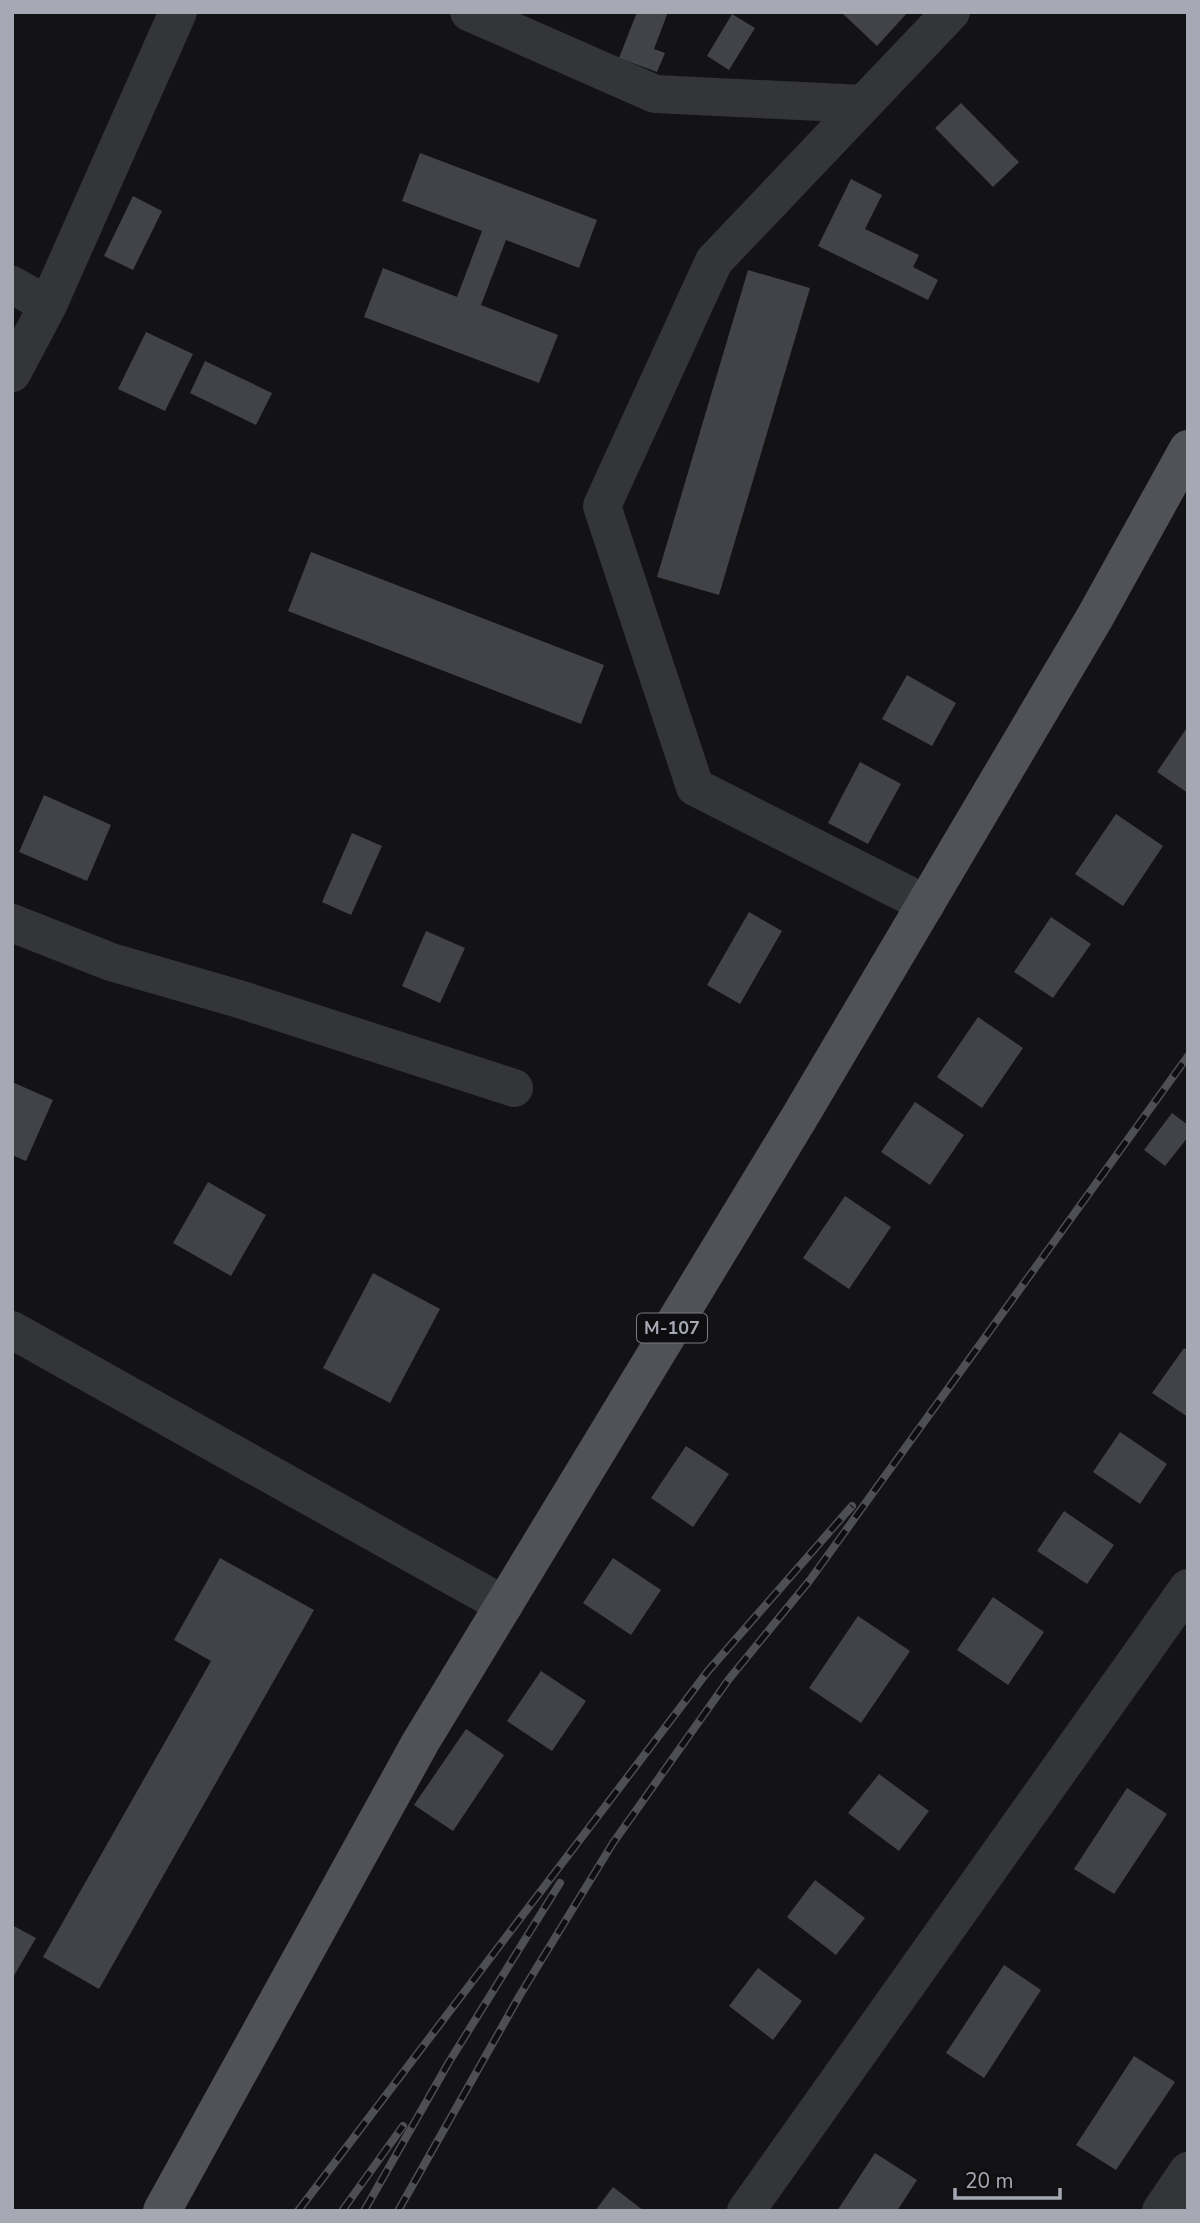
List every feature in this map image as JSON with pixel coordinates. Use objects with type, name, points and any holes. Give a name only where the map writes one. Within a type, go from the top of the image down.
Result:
[{"type":"main road","name":"М-107","points":[[162,2211],[420,1743],[926,904],[1095,617],[1188,449]]},
{"type":"street","points":[[12,373],[48,305],[178,12]]},
{"type":"street","points":[[469,12],[655,94],[863,104]]},
{"type":"street","points":[[926,904],[695,787],[602,506],[714,261],[951,12]]},
{"type":"street","points":[[12,285],[48,305]]},
{"type":"street","points":[[12,923],[111,962],[239,999],[514,1088]]},
{"type":"street","points":[[12,1330],[503,1605]]},
{"type":"street","points":[[746,2211],[1188,1588]]},
{"type":"street","points":[[1161,2211],[1188,2171]]},
{"type":"building","points":[[637,12],[668,12],[654,49],[665,53],[657,72],[619,58]]},
{"type":"building","points":[[841,12],[908,12],[877,46]]},
{"type":"building","points":[[732,14],[755,28],[729,70],[707,56]]},
{"type":"building","points":[[961,103],[1019,162],[993,187],[935,128]]},
{"type":"building","points":[[420,153],[597,220],[579,268],[506,240],[481,305],[558,335],[539,383],[364,317],[383,268],[457,297],[482,231],[402,201]]},
{"type":"building","points":[[851,179],[882,195],[865,229],[919,255],[913,267],[938,280],[928,300],[818,246]]},
{"type":"building","points":[[133,196],[162,211],[133,270],[104,256]]},
{"type":"building","points":[[748,270],[810,288],[719,595],[657,577]]},
{"type":"building","points":[[146,332],[193,354],[165,411],[118,389]]},
{"type":"building","points":[[205,361],[272,393],[256,425],[190,393]]},
{"type":"building","points":[[311,552],[604,665],[581,724],[288,611]]},
{"type":"building","points":[[907,675],[956,703],[932,746],[882,719]]},
{"type":"building","points":[[1188,726],[1188,793],[1157,772]]},
{"type":"building","points":[[860,762],[901,784],[868,844],[828,823]]},
{"type":"building","points":[[44,795],[111,825],[87,881],[19,852]]},
{"type":"building","points":[[1116,814],[1163,846],[1123,906],[1075,874]]},
{"type":"building","points":[[352,833],[382,846],[351,915],[322,902]]},
{"type":"building","points":[[749,912],[782,931],[740,1004],[707,985]]},
{"type":"building","points":[[1051,917],[1091,944],[1053,998],[1014,972]]},
{"type":"building","points":[[426,931],[465,948],[440,1003],[402,986]]},
{"type":"building","points":[[978,1017],[1023,1048],[982,1108],[937,1077]]},
{"type":"building","points":[[12,1082],[53,1100],[26,1161],[12,1155]]},
{"type":"building","points":[[915,1102],[964,1135],[930,1185],[881,1152]]},
{"type":"building","points":[[1172,1113],[1188,1125],[1188,1137],[1165,1166],[1144,1150]]},
{"type":"building","points":[[208,1182],[266,1215],[231,1276],[173,1243]]},
{"type":"building","points":[[845,1196],[891,1227],[849,1289],[803,1258]]},
{"type":"building","points":[[373,1273],[440,1309],[390,1403],[323,1368]]},
{"type":"building","points":[[1184,1348],[1188,1351],[1188,1417],[1152,1393]]},
{"type":"building","points":[[1120,1432],[1167,1464],[1140,1504],[1093,1472]]},
{"type":"building","points":[[686,1446],[729,1474],[693,1527],[651,1498]]},
{"type":"building","points":[[1064,1511],[1114,1545],[1087,1584],[1037,1551]]},
{"type":"building","points":[[220,1558],[314,1610],[99,1989],[43,1957],[211,1661],[174,1640]]},
{"type":"building","points":[[613,1558],[661,1590],[631,1635],[583,1603]]},
{"type":"building","points":[[993,1597],[1044,1632],[1008,1685],[957,1650]]},
{"type":"building","points":[[858,1616],[910,1651],[861,1723],[809,1688]]},
{"type":"building","points":[[541,1671],[586,1701],[552,1751],[507,1721]]},
{"type":"building","points":[[466,1729],[504,1755],[453,1831],[414,1805]]},
{"type":"building","points":[[879,1774],[929,1811],[899,1851],[848,1813]]},
{"type":"building","points":[[1127,1788],[1167,1814],[1114,1894],[1074,1869]]},
{"type":"building","points":[[815,1880],[865,1918],[836,1955],[787,1917]]},
{"type":"building","points":[[12,1925],[36,1938],[12,1979]]},
{"type":"building","points":[[1004,1965],[1041,1990],[984,2078],[946,2053]]},
{"type":"building","points":[[758,1968],[802,2001],[773,2040],[729,2006]]},
{"type":"building","points":[[1134,2056],[1175,2082],[1116,2170],[1076,2145]]},
{"type":"building","points":[[875,2153],[917,2180],[897,2211],[837,2211]]},
{"type":"building","points":[[613,2187],[644,2211],[595,2211]]},
{"type":"railway","points":[[398,2211],[520,1995],[613,1843],[729,1679],[810,1580],[1188,1056]]},
{"type":"railway","points":[[298,2211],[708,1671],[852,1506]]},
{"type":"railway","points":[[364,2211],[449,2062],[560,1883]]},
{"type":"railway","points":[[342,2211],[403,2126]]}]
